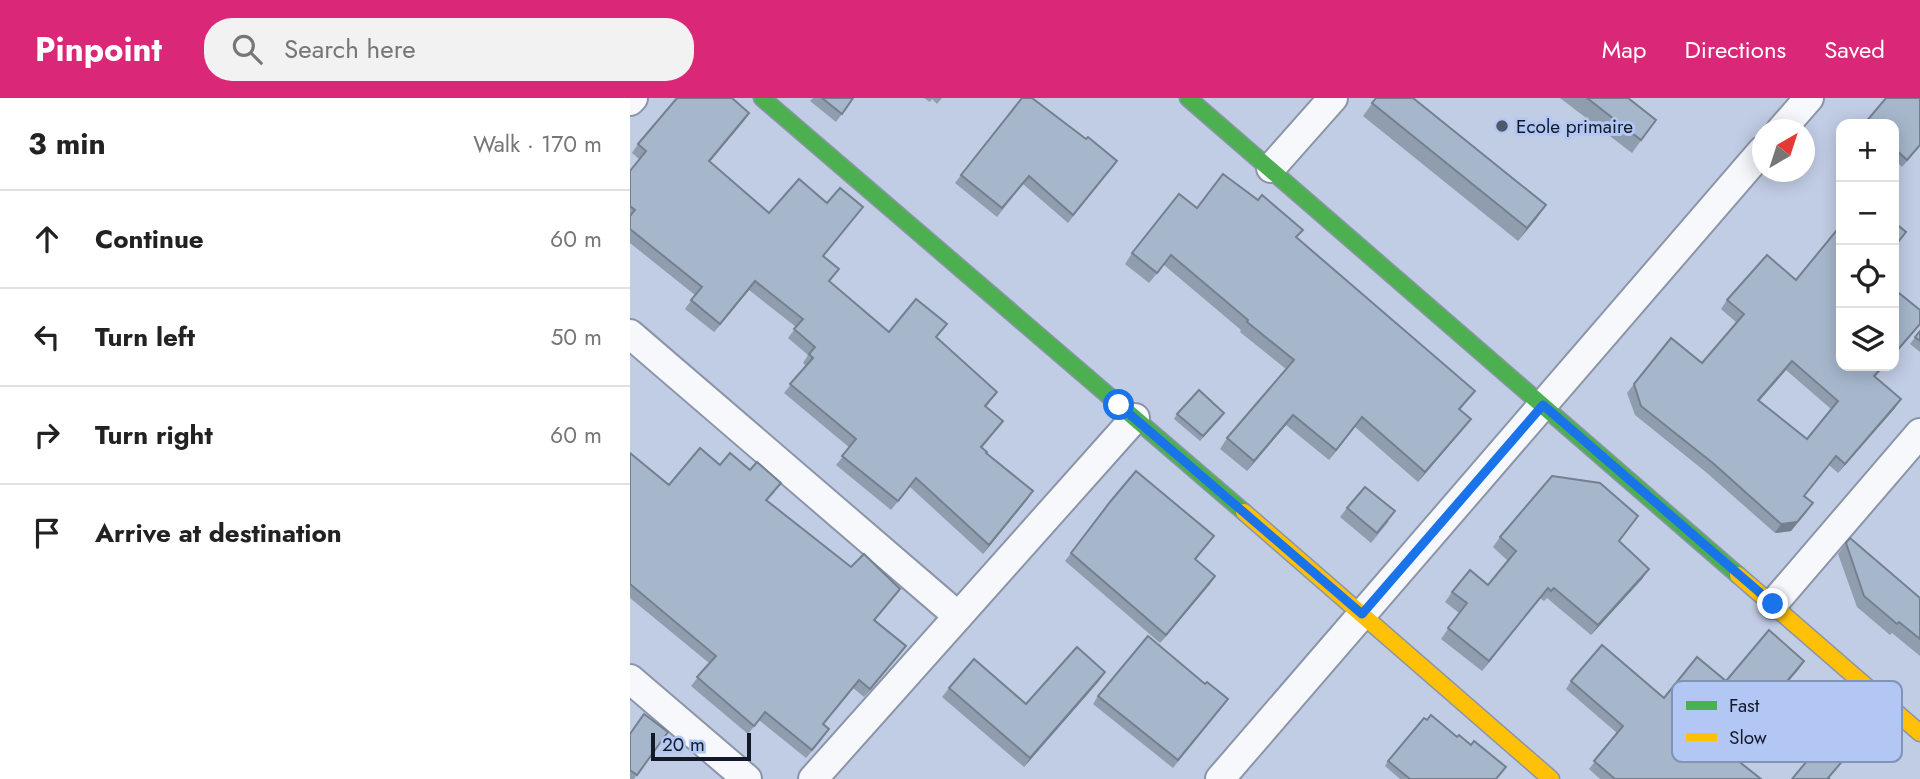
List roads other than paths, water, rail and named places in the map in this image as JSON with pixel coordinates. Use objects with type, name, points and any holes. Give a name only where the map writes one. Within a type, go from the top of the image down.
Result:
[{"type":"street","points":[[762,98],[1551,779]]},
{"type":"street","points":[[1188,98],[1861,681]]},
{"type":"street","points":[[1271,168],[1333,98]]},
{"type":"street","points":[[1791,119],[1809,98]]},
{"type":"street","points":[[1220,779],[1752,163]]},
{"type":"street","points":[[630,334],[958,616]]},
{"type":"street","points":[[813,779],[1135,418]]},
{"type":"street","points":[[1773,604],[1920,433]]},
{"type":"street","points":[[630,679],[747,779]]},
{"type":"street","points":[[1902,717],[1920,733]]},
{"type":"place","name":"Ecole primaire","points":[[1502,126]]}]
